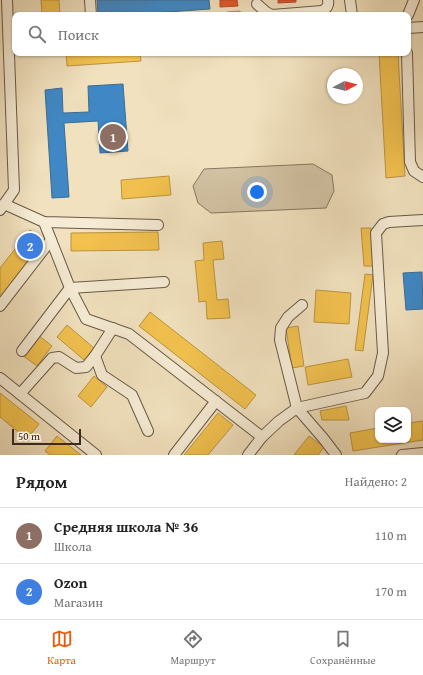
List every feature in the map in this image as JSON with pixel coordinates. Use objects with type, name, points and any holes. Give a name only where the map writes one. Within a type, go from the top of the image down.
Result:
[{"type":"street","points":[[90,0],[91,12]]},
{"type":"street","points":[[310,12],[322,11],[327,8],[328,0]]},
{"type":"street","points":[[350,0],[352,12]]},
{"type":"street","points":[[409,12],[414,0]]},
{"type":"street","points":[[257,4],[266,12]]},
{"type":"street","points":[[5,7],[4,37],[14,190],[2,207],[44,222],[158,225]]},
{"type":"street","points":[[411,28],[423,26]]},
{"type":"street","points":[[407,56],[410,162],[414,171],[423,177]]},
{"type":"street","points":[[248,455],[262,437],[280,420],[297,408],[365,393],[378,376],[383,353],[376,233],[383,224],[389,222],[423,220]]},
{"type":"street","points":[[44,222],[70,288],[86,319],[128,334],[262,437]]},
{"type":"street","points":[[0,306],[51,240]]},
{"type":"street","points":[[22,351],[70,288],[164,282]]},
{"type":"street","points":[[302,306],[288,317],[281,328],[280,340],[297,408],[336,455]]},
{"type":"street","points":[[20,394],[52,358],[59,357],[76,368],[86,367],[96,356],[113,328]]},
{"type":"street","points":[[96,356],[102,375],[132,395],[148,431]]},
{"type":"street","points":[[0,378],[96,455]]},
{"type":"street","points":[[174,455],[216,401]]},
{"type":"street","points":[[402,455],[423,453]]},
{"type":"shaded area","points":[[313,164],[332,175],[334,191],[326,208],[211,213],[198,203],[193,186],[204,169]]},
{"type":"building: Жильё","points":[[41,0],[59,0],[60,12],[42,12]]},
{"type":"building: Жильё","points":[[66,56],[140,56],[141,61],[67,66]]},
{"type":"building: Жильё","points":[[379,56],[398,56],[405,176],[386,178]]},
{"type":"building: Жильё","points":[[169,176],[171,195],[122,199],[121,180]]},
{"type":"building: Жильё","points":[[361,228],[371,228],[373,266],[364,266]]},
{"type":"building: Жильё","points":[[30,230],[44,242],[0,298],[0,268]]},
{"type":"building: Жильё","points":[[158,232],[159,250],[71,251],[71,233]]},
{"type":"building: Жильё","points":[[222,241],[224,259],[213,260],[217,300],[228,299],[230,318],[207,319],[206,301],[199,302],[195,261],[204,260],[203,243]]},
{"type":"building: Жильё","points":[[365,274],[373,275],[363,351],[355,350]]},
{"type":"building: Жильё","points":[[316,290],[351,293],[349,324],[314,322]]},
{"type":"building: Жильё","points":[[150,312],[256,395],[245,409],[139,326]]},
{"type":"building: Жильё","points":[[67,325],[94,348],[84,360],[57,337]]},
{"type":"building: Жильё","points":[[298,326],[304,366],[292,368],[286,328]]},
{"type":"building: Жильё","points":[[38,335],[52,346],[37,366],[22,355]]},
{"type":"building: Жильё","points":[[348,359],[352,377],[308,385],[305,367]]},
{"type":"building: Жильё","points":[[94,376],[107,387],[91,407],[78,396]]},
{"type":"building: Жильё","points":[[0,393],[39,424],[27,439],[0,417]]},
{"type":"building: Жильё","points":[[346,406],[349,420],[322,420],[320,411]]},
{"type":"building: Жильё","points":[[218,413],[233,425],[208,455],[184,455]]},
{"type":"building: Жильё","points":[[423,421],[423,440],[411,442],[411,423]]},
{"type":"building: Жильё","points":[[375,429],[375,443],[404,443],[353,451],[350,433]]},
{"type":"building: Жильё","points":[[57,436],[81,455],[50,455],[45,451]]},
{"type":"building: Жильё","points":[[309,436],[324,447],[318,455],[294,455]]},
{"type":"building: Торговля","points":[[220,0],[237,0],[238,6],[220,7]]},
{"type":"building: Торговля","points":[[278,0],[296,0],[296,2],[278,3]]},
{"type":"building: Школы","points":[[97,0],[209,0],[210,9],[168,12],[98,12]]},
{"type":"building: Школы","points":[[123,84],[128,151],[100,153],[98,121],[64,123],[69,197],[52,198],[45,90],[62,88],[63,113],[89,112],[88,86]]},
{"type":"building: Школы","points":[[422,272],[423,309],[406,310],[403,273]]},
{"type":"place","name":"Средняя школа № 36","points":[[113,137]]},
{"type":"place","name":"Ozon","points":[[30,246]]}]
